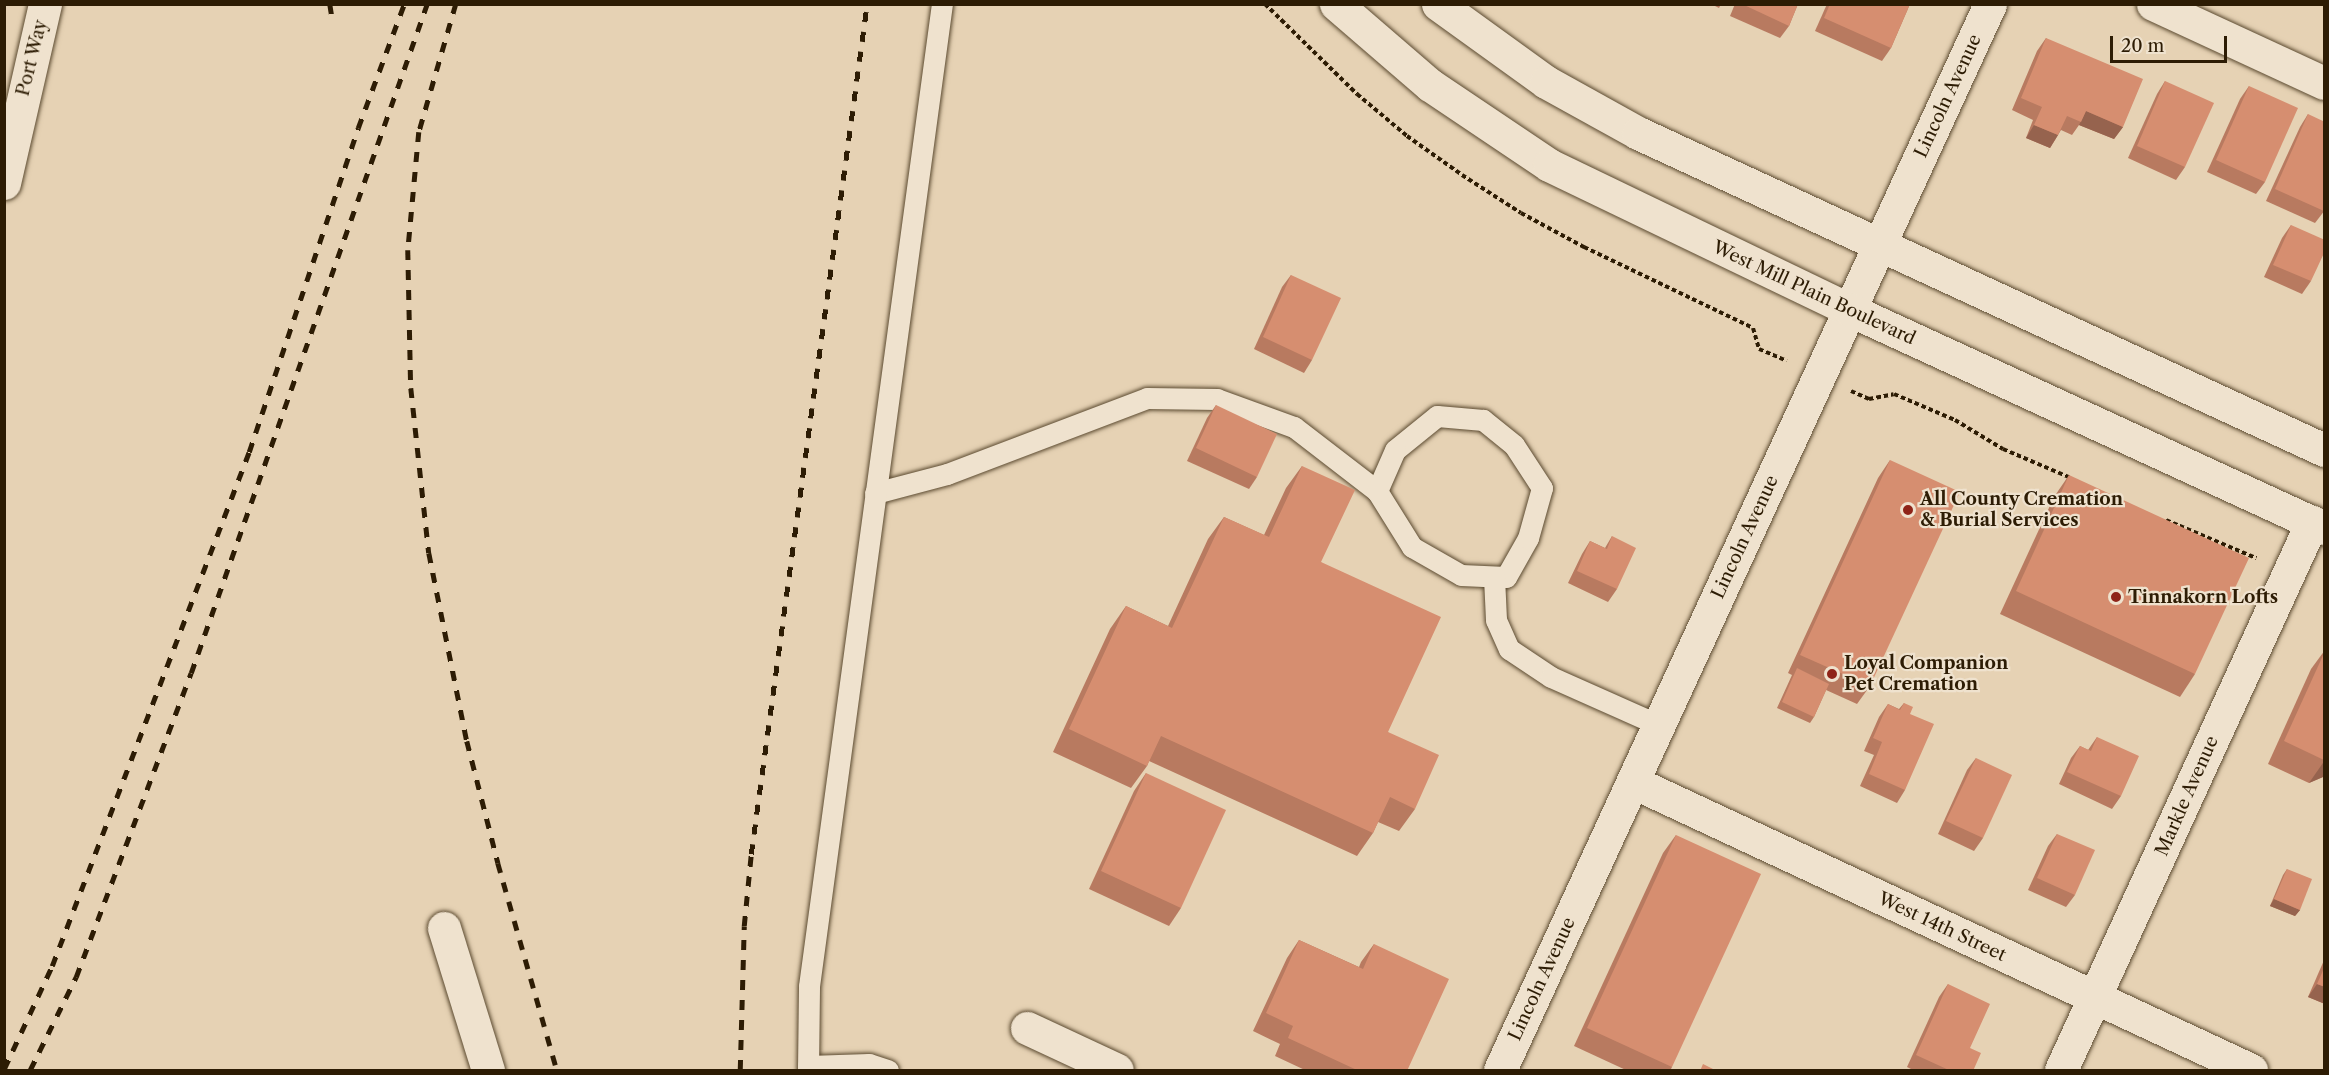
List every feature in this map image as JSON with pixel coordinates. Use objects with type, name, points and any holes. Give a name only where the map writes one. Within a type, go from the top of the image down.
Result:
[{"type":"street","name":"Port Way","points":[[4,183],[45,4]]},
{"type":"street","name":"West Mill Plain Boulevard","points":[[1336,4],[1430,85],[1550,165],[1850,310],[2318,525]]},
{"type":"street","points":[[1438,4],[1546,81],[1638,132],[2325,450]]},
{"type":"street","name":"Lincoln Avenue","points":[[1500,1071],[1989,4]]},
{"type":"street","points":[[2153,4],[2325,83]]},
{"type":"street","name":"Markle Avenue","points":[[2061,1071],[2318,525]]},
{"type":"street","name":"West 14th Street","points":[[1633,782],[2251,1071]]},
{"type":"street","points":[[444,928],[488,1071]]},
{"type":"street","points":[[1027,1028],[1117,1071]]},
{"type":"lane","points":[[888,1071],[869,1064],[808,1068],[809,986],[942,4]]},
{"type":"lane","points":[[875,493],[947,474],[1146,398],[1217,399],[1294,428],[1377,490],[1412,547],[1461,575],[1506,577],[1528,538],[1542,488],[1514,445],[1483,420],[1437,417],[1395,450],[1377,490]]},
{"type":"lane","points":[[1494,577],[1496,620],[1509,649],[1551,676],[1659,724]]},
{"type":"path","points":[[1265,4],[1357,94],[1407,136],[1462,175],[1521,213],[1575,242],[1753,328],[1759,349]]},
{"type":"path","points":[[1869,399],[1894,394],[1955,420],[2003,449],[2079,482]]},
{"type":"path","points":[[2155,515],[2252,557]]},
{"type":"building","points":[[1742,4],[1798,4],[1789,26]]},
{"type":"building","points":[[1830,4],[1910,4],[1891,48],[1824,18]]},
{"type":"building","points":[[2046,38],[2143,79],[2123,127],[2086,111],[2081,122],[2067,116],[2058,135],[2034,125],[2042,107],[2021,98]]},
{"type":"building","points":[[2165,81],[2214,103],[2185,167],[2137,146]]},
{"type":"building","points":[[2249,86],[2298,108],[2265,182],[2216,160]]},
{"type":"building","points":[[2308,114],[2325,122],[2324,211],[2275,189]]},
{"type":"building","points":[[2291,225],[2325,240],[2325,251],[2311,281],[2273,265]]},
{"type":"building","points":[[1291,275],[1341,298],[1312,360],[1263,337]]},
{"type":"building","points":[[1216,405],[1277,434],[1257,477],[1196,448]]},
{"type":"building","points":[[1890,460],[1960,492],[1870,686],[1800,655]]},
{"type":"building","points":[[1302,466],[1355,490],[1321,562],[1441,617],[1388,732],[1439,755],[1415,809],[1390,797],[1373,833],[1161,736],[1147,766],[1069,729],[1126,606],[1172,628],[1224,517],[1269,537]]},
{"type":"building","name":"Tinnakorn Lofts","points":[[2069,475],[2249,558],[2195,674],[2016,591]]},
{"type":"building","points":[[1612,536],[1636,548],[1617,589],[1577,571],[1590,541],[1607,549]]},
{"type":"building","points":[[2325,651],[2325,760],[2324,760],[2284,741]]},
{"type":"building","points":[[1797,668],[1829,684],[1814,717],[1782,702]]},
{"type":"building","points":[[1904,703],[1913,707],[1910,714],[1934,724],[1905,790],[1869,774],[1882,742],[1873,738],[1888,704],[1900,710]]},
{"type":"building","points":[[2097,737],[2139,756],[2121,796],[2067,772],[2080,746],[2091,751]]},
{"type":"building","points":[[1976,758],[2012,775],[1983,838],[1946,821]]},
{"type":"building","points":[[1146,773],[1226,810],[1181,908],[1101,871]]},
{"type":"building","points":[[2057,834],[2095,850],[2075,895],[2037,878]]},
{"type":"building","points":[[1676,835],[1761,874],[1672,1067],[1587,1028]]},
{"type":"building","points":[[2287,869],[2312,879],[2300,910],[2274,899]]},
{"type":"building","points":[[1299,940],[1363,969],[1374,944],[1449,979],[1407,1071],[1359,1071],[1288,1038],[1293,1026],[1266,1013]]},
{"type":"building","points":[[2325,966],[2325,987],[2317,984]]},
{"type":"building","points":[[1948,984],[1990,1004],[1970,1048],[1981,1053],[1973,1071],[1951,1071],[1916,1055]]},
{"type":"building","points":[[1703,1064],[1717,1071],[1700,1071]]},
{"type":"railway","points":[[330,4],[332,17]]},
{"type":"railway","points":[[4,1069],[52,966],[249,452],[358,128],[404,4]]},
{"type":"railway","points":[[30,1070],[76,977],[191,673],[427,4]]},
{"type":"railway","points":[[456,4],[419,132],[408,250],[411,388],[429,553],[467,741],[498,863],[557,1070]]},
{"type":"railway","points":[[740,1070],[744,926],[751,854],[867,4]]},
{"type":"place","name":"All County Cremation & Burial Services","points":[[1908,510]]},
{"type":"place","name":"Tinnakorn Lofts","points":[[2116,597]]},
{"type":"place","name":"Loyal Companion Pet Cremation","points":[[1832,674]]}]
